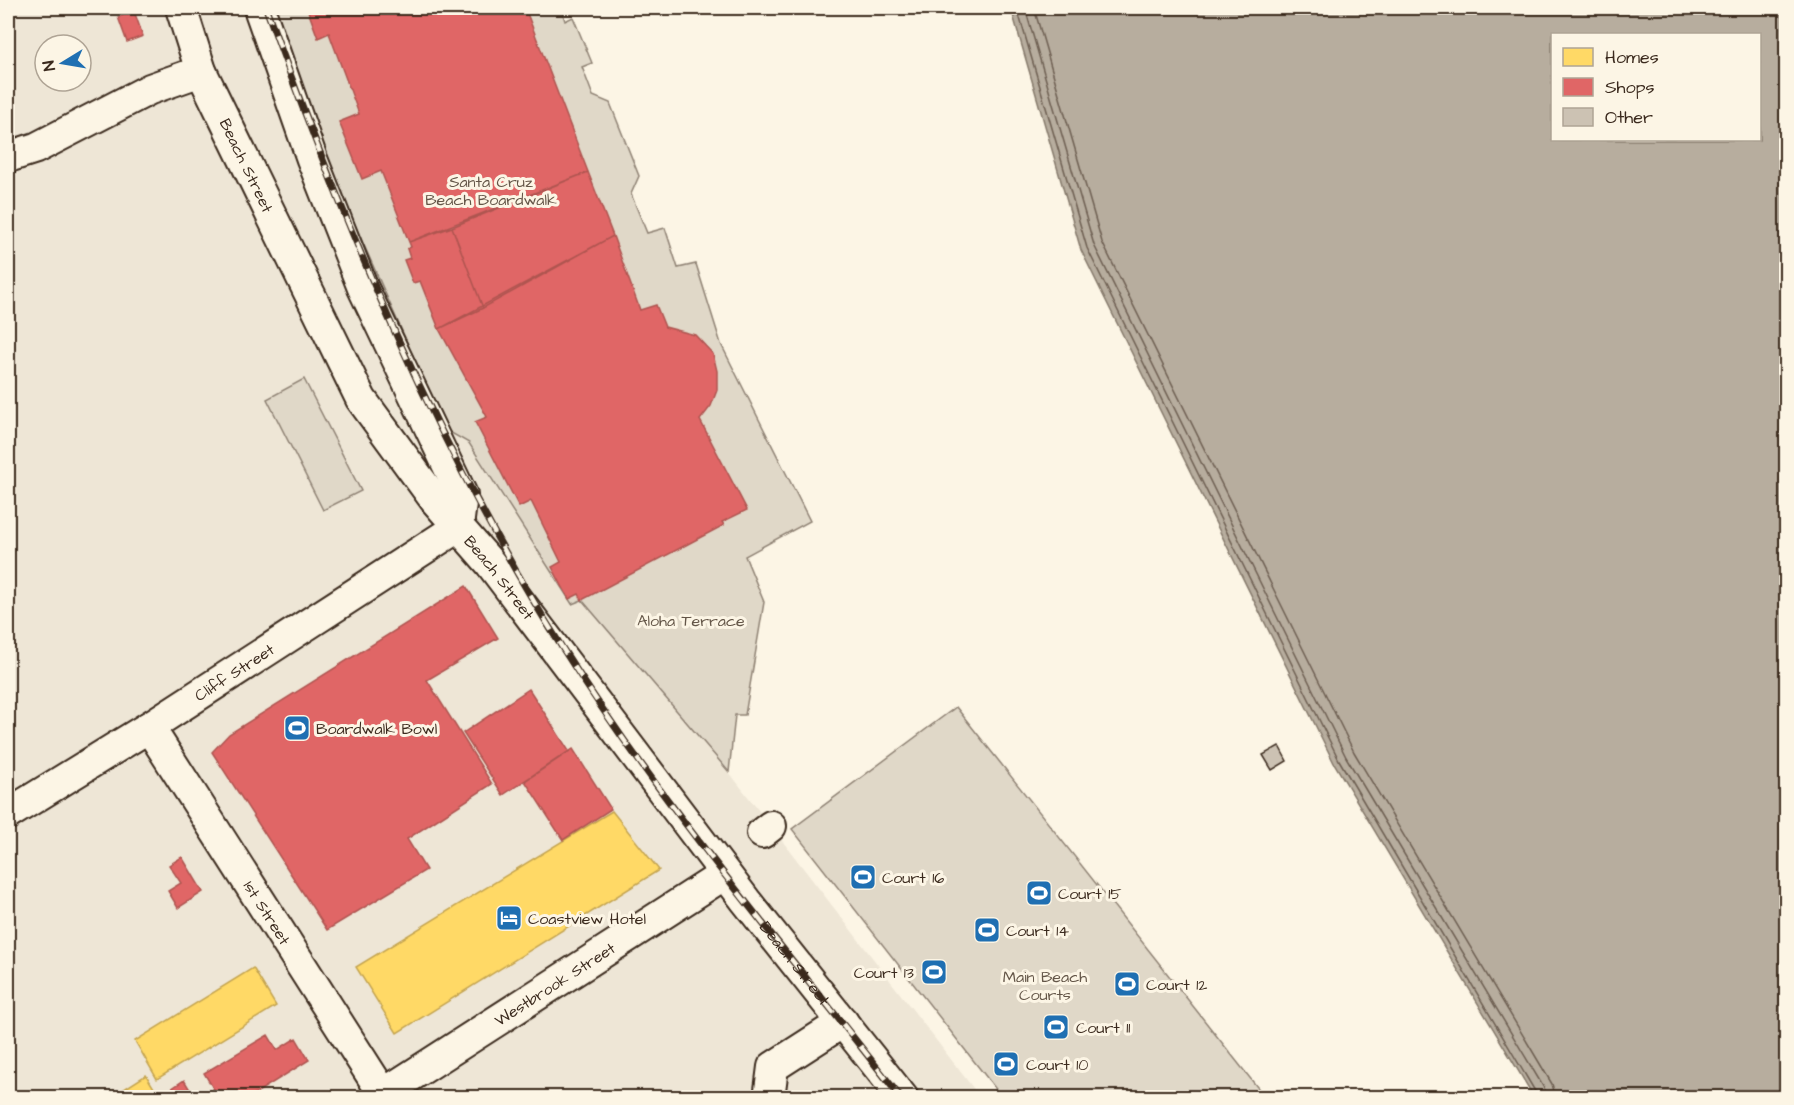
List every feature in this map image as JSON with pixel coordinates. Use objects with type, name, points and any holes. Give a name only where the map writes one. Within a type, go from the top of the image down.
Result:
[{"type":"street","name":"Beach Street","points":[[181,8],[201,71],[361,399],[458,527],[490,563],[725,874],[903,1098]]},
{"type":"street","points":[[259,8],[312,159],[363,288],[462,495],[458,527]]},
{"type":"street","points":[[8,157],[36,148],[150,88],[201,71]]},
{"type":"street","name":"Cliff Street","points":[[8,814],[149,727],[458,527]]},
{"type":"street","name":"1st Street","points":[[149,727],[385,1096]]},
{"type":"street","name":"Westbrook Street","points":[[385,1096],[725,874]]},
{"type":"street","points":[[770,1098],[773,1067],[843,1022]]},
{"type":"shaded area","points":[[8,8],[561,8],[565,21],[573,17],[592,63],[582,67],[593,96],[610,103],[639,176],[631,194],[647,233],[665,228],[678,268],[696,264],[721,344],[810,521],[745,556],[764,602],[745,715],[735,715],[729,772],[980,1097],[8,1097]]},
{"type":"green space","name":"Santa Cruz Beach Boardwalk","points":[[274,8],[561,8],[565,21],[573,17],[592,63],[582,67],[593,96],[610,103],[639,176],[631,194],[647,233],[665,228],[678,268],[696,264],[721,344],[810,521],[745,556],[764,602],[745,715],[735,715],[729,772],[582,600],[572,604],[469,443],[446,430],[343,198]]},
{"type":"green space","points":[[304,379],[361,491],[323,510],[267,399]]},
{"type":"green space","name":"Main Beach Courts","points":[[956,707],[1265,1097],[1002,1097],[792,829]]},
{"type":"water","points":[[1011,8],[1786,8],[1786,1097],[1534,1097],[1334,763],[1081,250]]},
{"type":"building: Homes","name":"Coastview Hotel","points":[[612,811],[659,870],[397,1033],[356,967]]},
{"type":"building: Homes","points":[[253,968],[276,1006],[157,1079],[135,1041]]},
{"type":"building: Homes","points":[[146,1075],[160,1098],[110,1098]]},
{"type":"building: Shops","points":[[307,8],[525,8],[588,172],[409,242],[381,171],[362,179],[339,122],[359,114],[329,33],[318,38]]},
{"type":"building: Shops","points":[[134,11],[143,36],[127,42],[118,17]]},
{"type":"building: Shops","points":[[588,172],[613,236],[483,308],[452,227]]},
{"type":"building: Shops","points":[[452,227],[483,308],[439,329],[420,281],[413,283],[404,260],[410,258],[407,249],[411,247],[409,242]]},
{"type":"building: Shops","points":[[613,236],[640,310],[656,305],[665,327],[695,335],[713,354],[717,371],[717,390],[711,406],[700,420],[747,510],[722,522],[724,525],[582,600],[579,594],[569,599],[552,567],[561,562],[531,501],[519,507],[475,422],[487,417],[439,329]]},
{"type":"building: Shops","points":[[466,586],[498,638],[427,680],[492,784],[407,839],[426,870],[327,930],[212,752],[229,734]]},
{"type":"building: Shops","points":[[529,689],[569,751],[503,795],[463,733]]},
{"type":"building: Shops","points":[[573,749],[611,809],[563,840],[525,781]]},
{"type":"building: Shops","points":[[182,857],[203,892],[178,908],[168,891],[181,883],[169,865]]},
{"type":"building: Shops","points":[[268,1035],[277,1050],[296,1038],[309,1060],[248,1098],[219,1098],[204,1073]]},
{"type":"building: Shops","points":[[184,1080],[195,1098],[172,1098],[168,1091]]},
{"type":"building: Other","points":[[1279,746],[1287,761],[1272,770],[1263,755]]},
{"type":"railway","points":[[266,8],[328,174],[397,336],[434,416],[517,573],[563,649],[642,765],[727,878],[901,1098]]},
{"type":"place","name":"Boardwalk Bowl","points":[[297,728]]},
{"type":"place","name":"Court 16","points":[[863,877]]},
{"type":"place","name":"Court 15","points":[[1039,893]]},
{"type":"place","name":"Coastview Hotel","points":[[509,918]]},
{"type":"place","name":"Court 14","points":[[987,930]]},
{"type":"place","name":"Court 13","points":[[934,972]]},
{"type":"place","name":"Court 12","points":[[1127,984]]},
{"type":"place","name":"Court 11","points":[[1056,1027]]},
{"type":"place","name":"Court 10","points":[[1006,1064]]},
{"type":"park label","name":"Aloha Terrace","points":[[691,620]]}]
